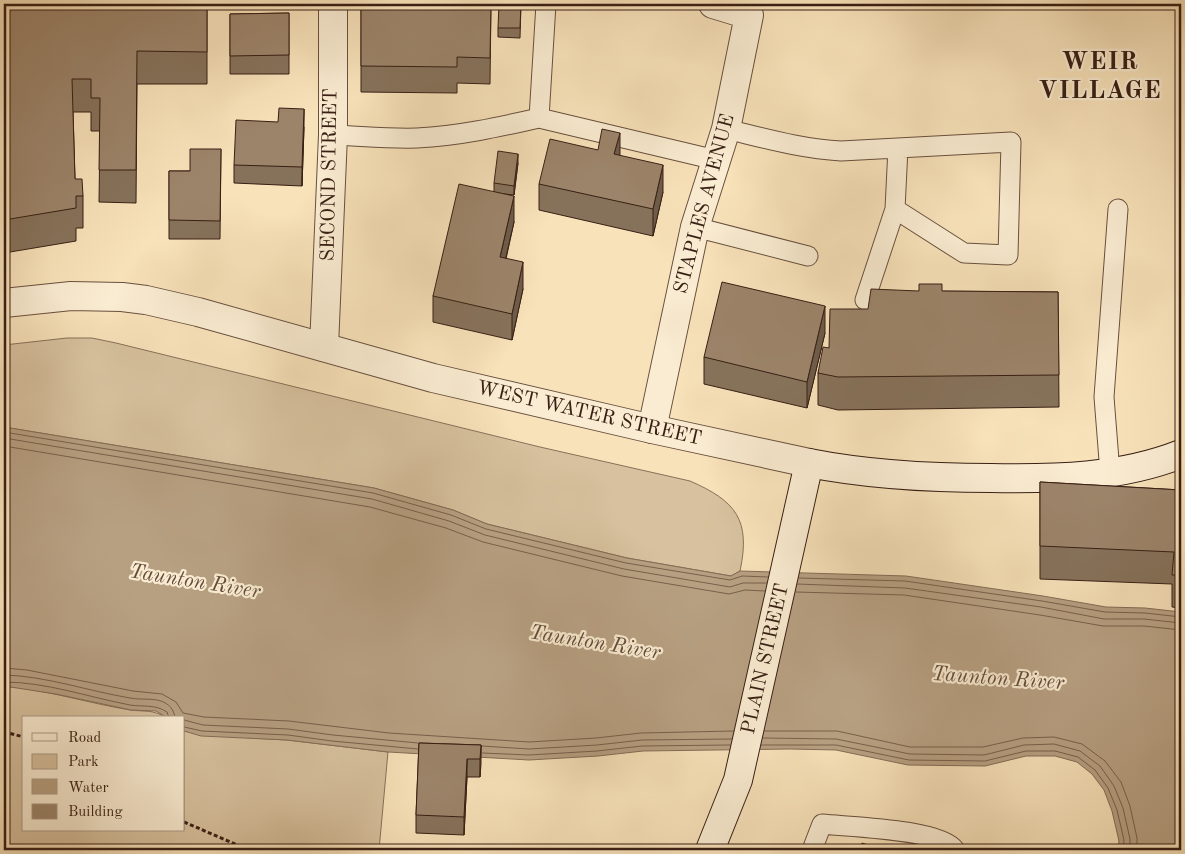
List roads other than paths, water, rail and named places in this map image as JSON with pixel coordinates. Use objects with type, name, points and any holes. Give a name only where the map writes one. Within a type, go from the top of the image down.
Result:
[{"type":"street","name":"SECOND STREET","points":[[324,347],[333,135],[333,4]]},
{"type":"street","name":"STAPLES AVENUE","points":[[652,430],[695,228],[726,129],[749,15],[714,4]]},
{"type":"street","name":"WEST WATER STREET","points":[[4,303],[71,296],[122,297],[146,300],[198,312],[433,378],[652,430],[810,464],[871,473],[943,478],[1053,478],[1110,473],[1149,465],[1181,454]]},
{"type":"street","name":"PLAIN STREET","points":[[710,850],[734,792],[810,464]]},
{"type":"lane","points":[[539,118],[546,4]]},
{"type":"lane","points":[[333,135],[416,138],[487,130],[539,118],[716,160]]},
{"type":"lane","points":[[726,129],[810,148],[841,151],[1011,142],[1008,255],[964,253],[895,209]]},
{"type":"lane","points":[[865,300],[895,209],[898,148]]},
{"type":"lane","points":[[1110,473],[1104,397],[1118,209]]},
{"type":"lane","points":[[695,228],[808,256]]},
{"type":"lane","points":[[812,850],[822,824],[929,835],[952,846],[955,850]]},
{"type":"water","name":"Taunton River","points":[[4,427],[374,488],[453,510],[487,524],[627,558],[731,576],[740,571],[906,576],[1106,607],[1145,608],[1181,612],[1181,850],[1118,850],[1119,841],[1112,811],[1104,790],[1092,774],[1077,762],[1055,756],[1026,756],[985,766],[908,765],[836,750],[643,751],[529,760],[388,752],[287,740],[201,736],[185,731],[185,716],[164,716],[156,711],[131,710],[56,694],[4,686]]},
{"type":"district","name":"WEIR VILLAGE","points":[[1100,76]]}]
